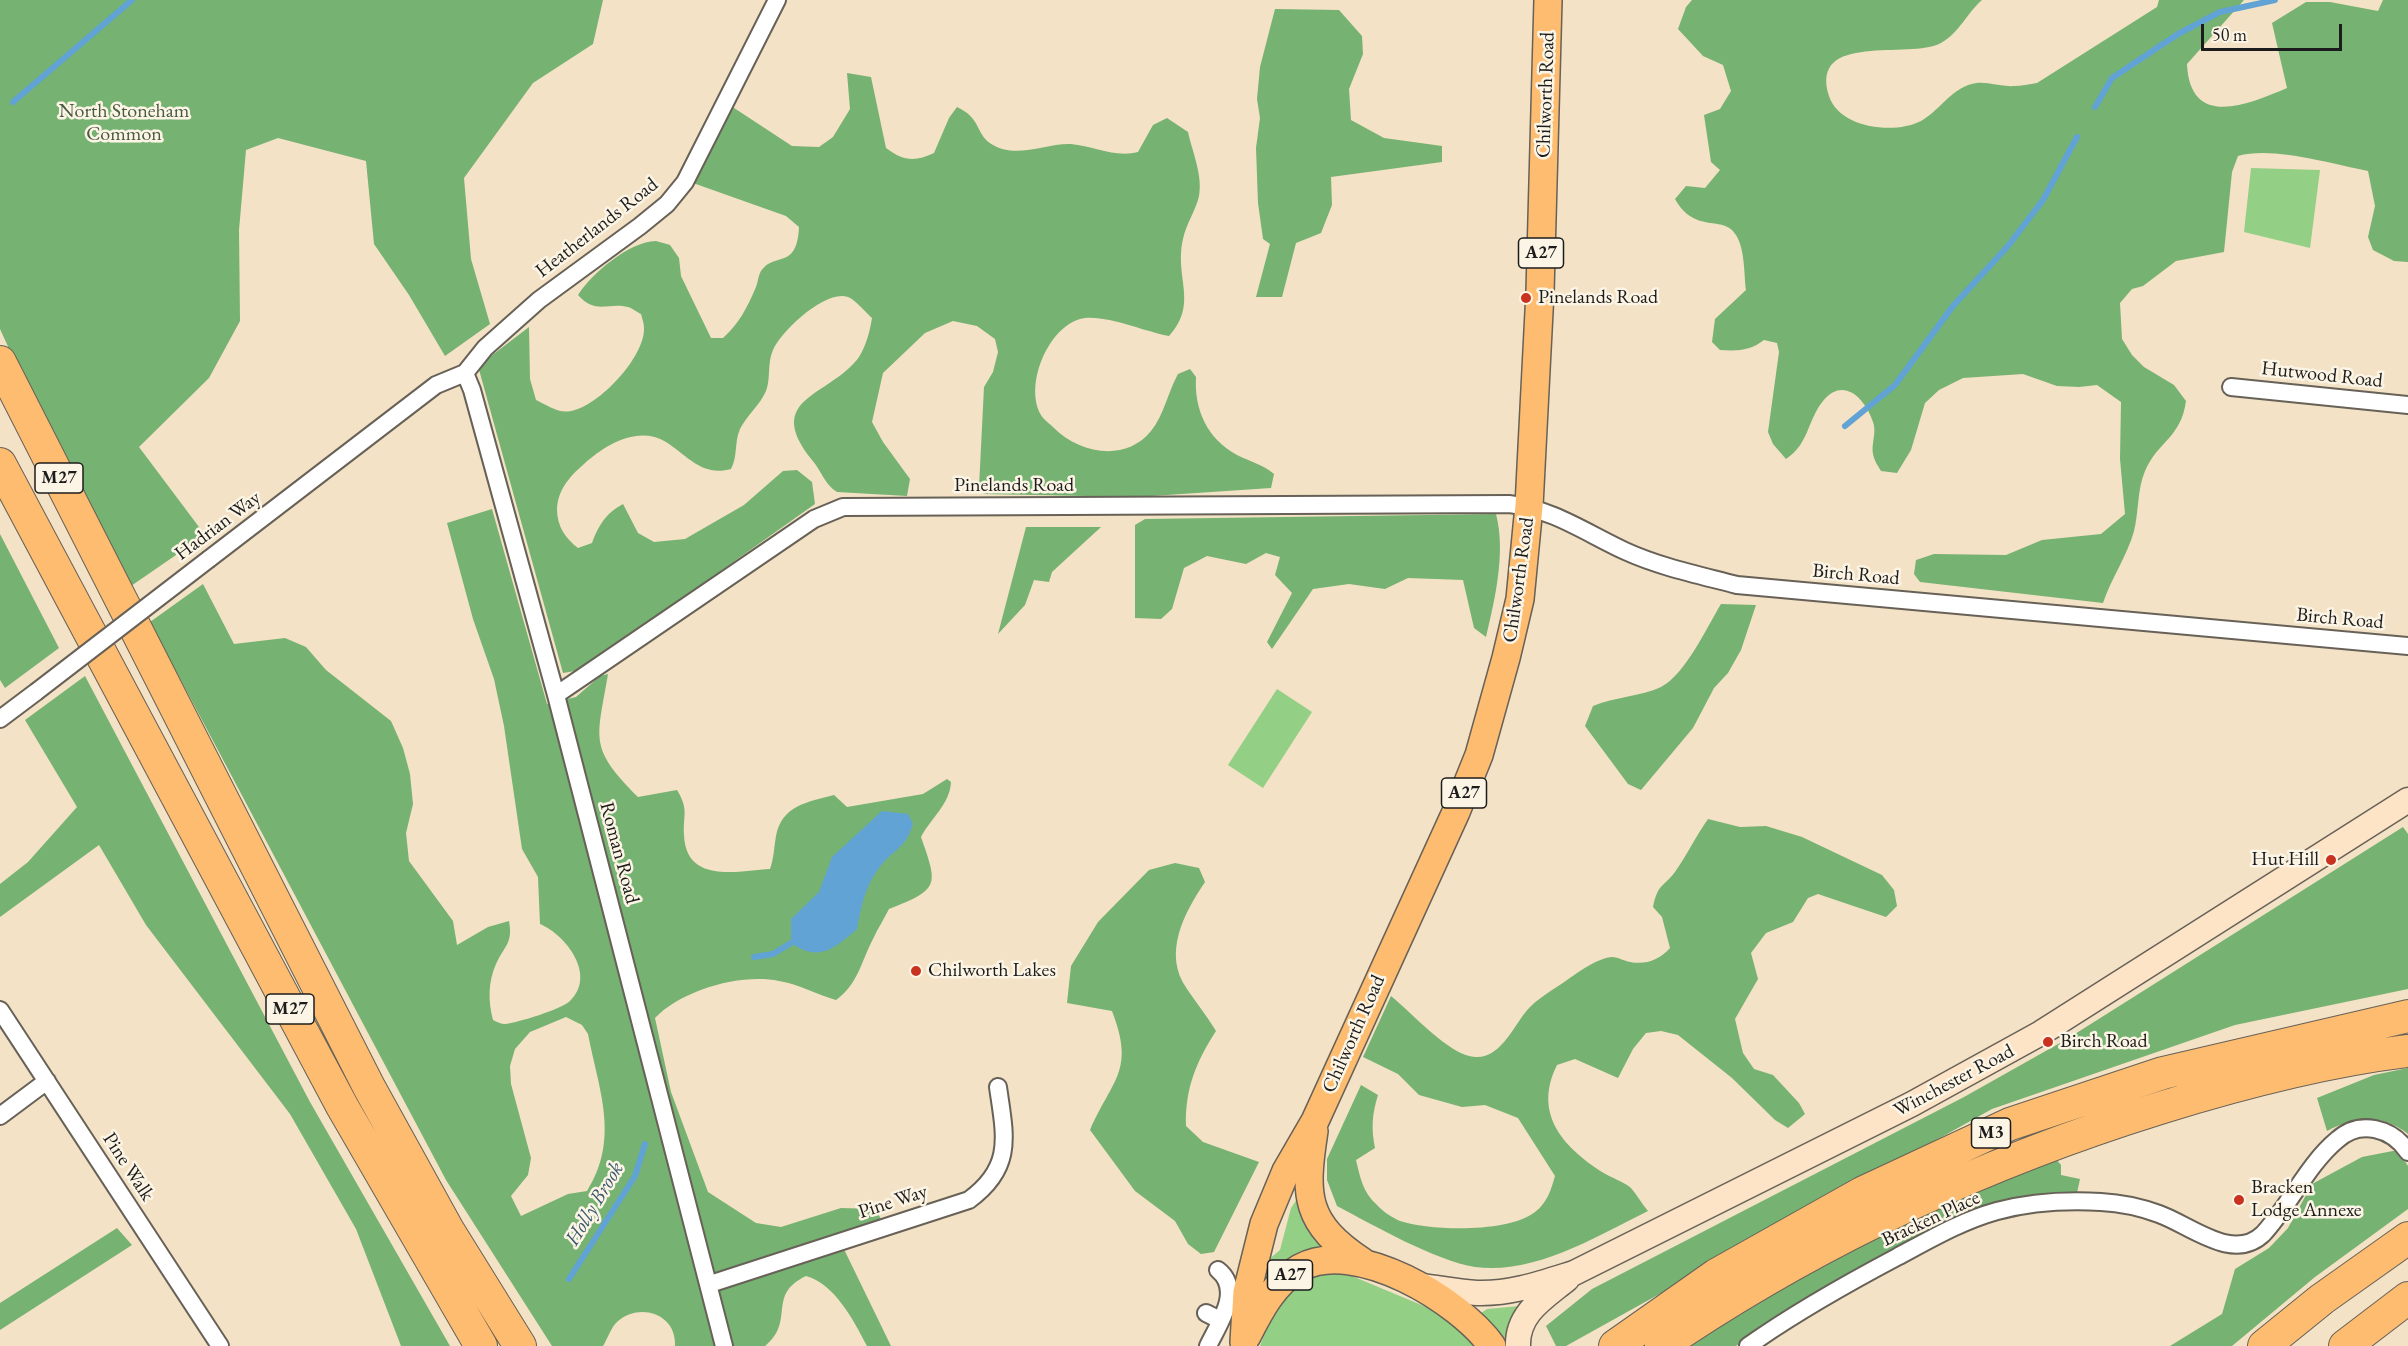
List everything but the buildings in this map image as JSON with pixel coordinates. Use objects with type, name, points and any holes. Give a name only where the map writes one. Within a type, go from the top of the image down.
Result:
[{"type":"highway","name":"M27","points":[[0,362],[369,1087],[448,1230],[520,1346]]},
{"type":"highway","name":"M27","points":[[0,464],[342,1106],[481,1346]]},
{"type":"highway","name":"M3","points":[[1616,1346],[1716,1275],[1813,1220],[1862,1193],[2010,1124],[2163,1073],[2408,1016]]},
{"type":"highway","name":"M3","points":[[1661,1346],[1715,1311],[1826,1246],[1952,1185],[2057,1142],[2208,1093],[2280,1074],[2408,1051]]},
{"type":"highway","points":[[2264,1346],[2322,1299],[2408,1238]]},
{"type":"highway","points":[[2345,1346],[2408,1298]]},
{"type":"main road","name":"Chilworth Road","points":[[1244,1344],[1246,1292],[1264,1224],[1286,1171],[1315,1121],[1479,755],[1495,707],[1520,599],[1529,506],[1540,292],[1548,0]]},
{"type":"main road","name":"Chilworth Road","points":[[1315,1121],[1308,1186],[1313,1208],[1333,1240],[1368,1265]]},
{"type":"main road","name":"A27","points":[[1244,1344],[1266,1301],[1288,1276],[1302,1267],[1332,1260],[1368,1265],[1421,1286],[1509,1344]]},
{"type":"street","name":"Heatherlands Road","points":[[465,373],[485,348],[539,300],[667,204],[685,182],[777,0]]},
{"type":"street","name":"Hadrian Way","points":[[0,719],[436,385],[465,373]]},
{"type":"street","name":"Roman Road","points":[[465,373],[472,390],[556,695],[710,1284],[724,1346]]},
{"type":"street","name":"Hutwood Road","points":[[2231,387],[2408,405]]},
{"type":"street","name":"Pinelands Road","points":[[556,695],[814,519],[843,507],[1498,504],[1529,506]]},
{"type":"street","name":"Birch Road","points":[[1529,506],[1550,513],[1626,551],[1659,564],[1737,585],[2408,646]]},
{"type":"street","name":"Winchester Road","points":[[1421,1286],[1476,1293],[1500,1292],[1520,1289],[1574,1273],[1912,1104],[2041,1033],[2408,800]]},
{"type":"street","name":"Pine Walk","points":[[0,1010],[220,1346]]},
{"type":"street","points":[[0,1116],[47,1081]]},
{"type":"street","name":"Pine Way","points":[[710,1284],[969,1200],[983,1190],[1001,1163],[1005,1143],[998,1088]]},
{"type":"street","name":"Bracken Place","points":[[1748,1346],[1850,1282],[1954,1227],[1995,1212],[2064,1201],[2124,1205],[2157,1213],[2223,1244],[2240,1245],[2253,1242],[2263,1234],[2331,1146],[2346,1133],[2360,1129],[2376,1129],[2392,1135],[2407,1150]]},
{"type":"street","points":[[1209,1346],[1213,1316],[1228,1301],[1230,1287],[1226,1278],[1218,1270]]},
{"type":"street","name":"Winchester Road","points":[[1509,1344],[1530,1308],[1574,1273]]},
{"type":"green space","name":"North Stoneham Common","points":[[0,0],[603,0],[593,44],[533,83],[464,178],[471,259],[490,324],[445,356],[409,295],[374,244],[366,161],[278,138],[246,150],[239,230],[240,321],[209,378],[139,447],[205,535],[131,586],[38,412],[0,329]]},
{"type":"green space","points":[[1692,0],[1982,0],[1953,34],[1941,43],[1926,47],[1866,51],[1847,55],[1834,63],[1827,76],[1829,96],[1835,107],[1855,122],[1883,128],[1897,128],[1921,121],[1954,93],[1968,85],[1982,83],[2014,86],[2037,83],[2157,7],[2159,0],[2244,0],[2187,64],[2191,85],[2199,98],[2210,105],[2224,107],[2239,105],[2287,88],[2272,23],[2306,2],[2330,2],[2378,11],[2383,0],[2408,0],[2408,262],[2394,261],[2373,250],[2368,237],[2375,206],[2368,171],[2268,153],[2238,156],[2232,172],[2224,252],[2176,261],[2143,286],[2132,289],[2120,303],[2122,339],[2132,355],[2144,367],[2174,385],[2186,401],[2179,423],[2145,471],[2131,540],[2103,603],[1920,582],[1914,574],[1916,560],[1934,554],[2006,555],[2042,540],[2101,534],[2125,514],[2120,459],[2121,402],[2097,385],[2057,386],[2023,374],[1963,378],[1939,390],[1925,403],[1911,450],[1897,473],[1881,471],[1875,461],[1874,426],[1865,406],[1853,394],[1846,390],[1839,390],[1823,401],[1804,439],[1794,453],[1786,459],[1773,444],[1768,432],[1779,352],[1777,343],[1764,340],[1749,348],[1720,350],[1712,342],[1715,319],[1746,290],[1743,254],[1739,241],[1731,229],[1691,217],[1675,199],[1686,186],[1705,188],[1720,170],[1711,162],[1704,115],[1720,109],[1731,91],[1723,65],[1703,56],[1678,29],[1686,7]]},
{"type":"green space","points":[[1275,9],[1339,10],[1362,36],[1363,54],[1349,89],[1351,120],[1384,138],[1442,146],[1442,162],[1331,177],[1332,205],[1321,233],[1296,243],[1282,297],[1256,297],[1270,244],[1263,239],[1258,203],[1256,148],[1260,118],[1257,99],[1260,67]]},
{"type":"green space","points":[[847,73],[871,77],[886,148],[898,156],[909,159],[921,158],[934,153],[949,118],[957,107],[971,116],[987,141],[1002,149],[1012,151],[1071,144],[1121,154],[1138,152],[1153,125],[1167,118],[1188,132],[1200,188],[1198,201],[1183,239],[1181,266],[1184,301],[1183,312],[1178,324],[1169,336],[1100,319],[1080,319],[1068,324],[1049,345],[1042,359],[1037,374],[1036,403],[1042,417],[1064,437],[1089,448],[1115,451],[1128,448],[1151,431],[1178,374],[1190,369],[1196,377],[1200,412],[1210,432],[1237,455],[1274,474],[1271,488],[1137,497],[984,494],[979,487],[984,387],[993,372],[998,352],[995,339],[977,326],[953,321],[925,333],[883,373],[872,422],[883,442],[910,479],[907,496],[837,492],[826,481],[798,439],[794,423],[797,410],[806,400],[847,370],[859,357],[866,343],[872,318],[848,297],[839,296],[828,299],[805,313],[785,333],[773,350],[766,391],[740,429],[731,469],[721,471],[703,468],[666,442],[655,437],[633,436],[602,450],[569,479],[558,502],[557,515],[563,531],[578,548],[592,543],[603,520],[623,504],[638,533],[654,542],[685,539],[744,505],[783,471],[797,470],[812,482],[815,504],[581,670],[563,673],[478,366],[529,327],[530,379],[536,400],[553,409],[567,412],[594,400],[607,390],[629,366],[642,340],[644,324],[641,314],[630,308],[591,305],[578,295],[592,278],[612,260],[646,242],[656,241],[670,245],[679,258],[681,276],[711,338],[723,338],[734,327],[750,301],[760,273],[765,266],[784,258],[794,250],[799,227],[786,216],[693,183],[731,106],[792,146],[819,147],[833,137],[850,109]]},
{"type":"green space","points":[[2251,168],[2320,170],[2310,248],[2244,232]]},
{"type":"green space","points":[[492,509],[547,704],[576,697],[600,676],[608,674],[599,729],[604,754],[622,780],[638,797],[677,790],[684,807],[684,835],[687,851],[703,868],[729,872],[770,869],[779,826],[790,811],[806,803],[834,795],[847,807],[923,794],[947,779],[951,782],[944,804],[921,837],[932,876],[930,884],[918,896],[889,909],[854,980],[836,1000],[786,982],[747,979],[696,992],[680,999],[655,1018],[671,1092],[708,1192],[756,1223],[781,1227],[841,1208],[875,1209],[881,1219],[839,1239],[891,1346],[867,1346],[850,1315],[835,1295],[816,1280],[806,1276],[794,1283],[787,1291],[779,1327],[774,1337],[765,1346],[675,1346],[674,1335],[664,1319],[656,1314],[636,1312],[618,1321],[611,1329],[603,1346],[552,1346],[446,1180],[150,622],[203,584],[234,644],[285,638],[306,647],[326,670],[391,721],[403,748],[410,774],[413,804],[406,833],[409,861],[453,921],[457,945],[488,927],[509,921],[509,939],[493,971],[490,985],[493,1020],[505,1024],[539,1015],[570,1001],[578,991],[579,968],[568,946],[550,929],[540,924],[538,877],[522,849],[504,726],[494,679],[473,619],[447,523]],"holes":[[[566,1017],[582,1025],[588,1034],[604,1114],[603,1152],[597,1171],[587,1191],[568,1194],[521,1216],[511,1196],[528,1175],[531,1158],[511,1084],[510,1066],[515,1049],[530,1032]]]},
{"type":"green space","points":[[1496,514],[1500,560],[1486,637],[1474,628],[1463,580],[1408,578],[1385,589],[1349,584],[1313,589],[1272,649],[1267,642],[1292,593],[1275,575],[1280,557],[1266,553],[1246,564],[1207,556],[1184,568],[1172,609],[1161,619],[1135,618],[1135,525],[1145,519]]},
{"type":"green space","points":[[1026,527],[1101,527],[1052,572],[1049,582],[1034,580],[1025,605],[998,634]]},
{"type":"green space","points":[[0,534],[59,648],[5,688],[0,680]]},
{"type":"green space","points":[[1721,604],[1756,605],[1741,650],[1728,673],[1714,688],[1693,728],[1641,790],[1628,784],[1585,726],[1593,706],[1654,690],[1670,681],[1695,650]]},
{"type":"green space","points":[[85,676],[310,1102],[450,1346],[401,1346],[356,1229],[290,1114],[146,925],[99,845],[0,917],[0,884],[28,862],[77,807],[25,720]]},
{"type":"green space","points":[[1277,689],[1312,712],[1263,788],[1228,765]]},
{"type":"green space","points":[[1708,819],[1740,827],[1766,826],[1802,837],[1882,875],[1894,890],[1897,906],[1886,917],[1818,894],[1808,898],[1793,922],[1766,933],[1751,953],[1758,979],[1735,1019],[1743,1053],[1754,1069],[1773,1075],[1799,1103],[1805,1114],[1788,1128],[1775,1120],[1732,1078],[1678,1035],[1661,1031],[1646,1033],[1633,1049],[1618,1078],[1575,1059],[1557,1065],[1550,1082],[1548,1098],[1550,1113],[1564,1139],[1588,1162],[1631,1188],[1648,1211],[1565,1251],[1520,1265],[1498,1268],[1475,1267],[1442,1258],[1337,1206],[1327,1180],[1327,1159],[1361,1085],[1378,1095],[1373,1122],[1375,1148],[1356,1160],[1368,1195],[1388,1214],[1400,1221],[1430,1227],[1489,1227],[1523,1219],[1543,1205],[1555,1176],[1518,1118],[1485,1105],[1462,1107],[1419,1095],[1398,1074],[1363,1057],[1391,996],[1443,1042],[1465,1055],[1484,1056],[1500,1046],[1533,1004],[1589,966],[1612,957],[1641,963],[1661,956],[1670,948],[1662,917],[1653,907],[1655,899]]},
{"type":"green space","points":[[2403,827],[2408,834],[2408,989],[2235,1025],[1992,1109],[1566,1346],[1556,1346],[1546,1326],[1592,1289],[1964,1097],[2067,1039]]},
{"type":"green space","points":[[1175,863],[1199,868],[1205,882],[1183,920],[1176,948],[1176,962],[1187,989],[1216,1031],[1193,1076],[1187,1100],[1186,1126],[1203,1142],[1259,1162],[1214,1252],[1201,1254],[1188,1244],[1175,1221],[1135,1191],[1090,1130],[1118,1074],[1122,1048],[1119,1031],[1112,1011],[1067,1003],[1071,966],[1098,922],[1149,870]]},
{"type":"green space","points":[[2408,1068],[2408,1134],[2388,1123],[2368,1119],[2337,1126],[2327,1131],[2317,1098],[2374,1075]]},
{"type":"green space","points":[[2398,1150],[2408,1166],[2408,1209],[2315,1277],[2232,1346],[2170,1346],[2222,1314],[2235,1269],[2269,1248],[2288,1228],[2312,1184],[2362,1157]]},
{"type":"green space","points":[[2056,1159],[2061,1165],[2061,1175],[2080,1179],[2077,1193],[2023,1200],[1778,1317],[1736,1346],[1688,1346],[1759,1296],[1910,1218]]},
{"type":"green space","points":[[1299,1196],[1324,1248],[1256,1289],[1267,1261],[1280,1250],[1291,1208]]},
{"type":"green space","points":[[117,1228],[132,1245],[0,1330],[0,1303]]},
{"type":"green space","points":[[1323,1272],[1352,1276],[1443,1314],[1476,1346],[1260,1346],[1270,1320],[1282,1300],[1298,1285]]},
{"type":"green space","points":[[1520,1306],[1509,1326],[1509,1342],[1481,1313],[1487,1309]]},
{"type":"water","points":[[882,811],[908,814],[913,824],[906,839],[884,861],[870,882],[857,929],[826,951],[810,952],[791,943],[791,919],[819,892],[832,857]]},
{"type":"waterway","name":"Holly Brook","points":[[13,102],[132,0]]},
{"type":"waterway","points":[[2095,107],[2112,78],[2178,34],[2220,12],[2275,0]]},
{"type":"waterway","points":[[1845,426],[1895,385],[1953,306],[2008,246],[2043,200],[2077,137]]},
{"type":"waterway","points":[[754,957],[773,954],[791,943]]},
{"type":"waterway","name":"Holly Brook","points":[[569,1279],[635,1176],[645,1144]]},
{"type":"place","name":"Pinelands Road","points":[[1526,298]]},
{"type":"place","name":"Hut Hill","points":[[2331,860]]},
{"type":"place","name":"Chilworth Lakes","points":[[916,971]]},
{"type":"place","name":"Birch Road","points":[[2048,1042]]},
{"type":"place","name":"Bracken Lodge Annexe","points":[[2239,1200]]}]
